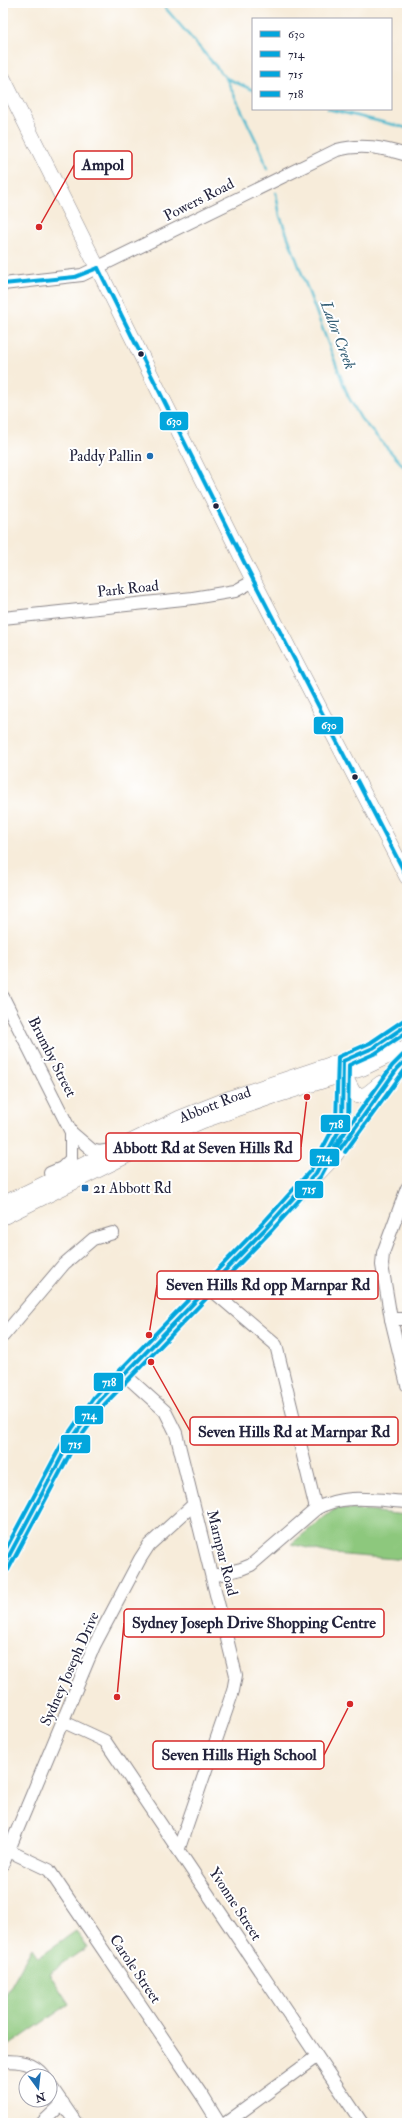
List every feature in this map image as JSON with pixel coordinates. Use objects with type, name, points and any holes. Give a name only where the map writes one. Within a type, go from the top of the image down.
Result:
[{"type":"main road","points":[[3,78],[254,581],[407,877]]},
{"type":"main road","name":"Abbott Road","points":[[3,1217],[148,1145],[202,1121],[343,1068],[407,1025]]},
{"type":"main road","name":"Abbott Road","points":[[3,1204],[210,1105],[343,1068],[383,1060],[407,1047]]},
{"type":"main road","points":[[343,1068],[353,1092],[358,1096],[363,1096],[374,1090],[402,1064]]},
{"type":"main road","points":[[3,1567],[69,1443],[99,1401],[316,1173],[333,1158],[402,1064]]},
{"type":"main road","points":[[316,1173],[342,1125],[343,1068]]},
{"type":"street","name":"Powers Road","points":[[3,284],[75,277],[98,268],[336,150],[367,146],[407,155]]},
{"type":"street","name":"Park Road","points":[[3,618],[193,598],[235,591],[254,581]]},
{"type":"street","name":"Brumby Street","points":[[3,996],[72,1132],[92,1150],[99,1152],[114,1150]]},
{"type":"street","name":"Brumby Street","points":[[22,1194],[39,1180],[62,1168],[71,1159],[72,1132]]},
{"type":"street","points":[[407,1188],[383,1253],[382,1265],[391,1319],[407,1385]]},
{"type":"street","points":[[3,1336],[64,1264],[93,1239],[113,1233]]},
{"type":"street","points":[[208,1287],[276,1345],[316,1509]]},
{"type":"street","points":[[391,1319],[407,1319]]},
{"type":"street","name":"Marnpar Road","points":[[124,1374],[165,1411],[176,1433],[236,1675],[233,1691],[179,1848]]},
{"type":"street","points":[[212,1576],[241,1569],[251,1564],[316,1509],[327,1502],[341,1499],[407,1502]]},
{"type":"street","name":"Sydney Joseph Drive","points":[[3,1864],[64,1722],[94,1646],[140,1559],[149,1545],[193,1505]]},
{"type":"street","name":"Yvonne Street","points":[[64,1722],[105,1740],[179,1848],[316,2058],[362,2123]]},
{"type":"street","name":"Carole Street","points":[[9,1851],[49,1870],[203,2097],[219,2123]]},
{"type":"street","points":[[226,2123],[316,2058]]},
{"type":"street","points":[[3,2061],[25,2063],[34,2068]]},
{"type":"street","points":[[58,2096],[76,2123]]},
{"type":"street","points":[[42,2123],[63,2103]]},
{"type":"green space","points":[[336,1508],[407,1515],[407,1560],[333,1554],[291,1544]]},
{"type":"green space","points":[[76,1931],[87,1947],[49,1973],[69,2004],[7,2047],[3,2047],[3,2000],[32,1948],[38,1957]]},
{"type":"waterway","name":"Lalor Creek","points":[[161,3],[226,78],[262,153],[267,169]]},
{"type":"waterway","points":[[226,78],[252,90]]},
{"type":"waterway","points":[[332,110],[407,128]]},
{"type":"waterway","name":"Lalor Creek","points":[[276,193],[280,216],[348,396],[361,419],[407,470]]},
{"type":"transit line","name":"630","points":[[98,268],[245,564],[407,877]]},
{"type":"transit line","name":"630","points":[[3,284],[75,277],[98,268]]},
{"type":"transit line","name":"718","points":[[3,1554],[64,1440],[94,1397],[264,1222],[311,1170],[336,1123],[338,1057],[370,1043],[404,1020]]},
{"type":"transit line","name":"714","points":[[3,1567],[69,1443],[99,1401],[268,1226],[316,1173],[342,1125],[343,1061],[373,1048],[407,1025]]},
{"type":"transit line","name":"715","points":[[8,1570],[74,1446],[104,1405],[272,1230],[321,1176],[348,1126],[349,1065],[376,1053],[407,1032]]},
{"type":"transit line","name":"718","points":[[335,1146],[392,1066],[403,1055]]},
{"type":"transit line","name":"714","points":[[340,1149],[397,1069],[407,1059]]},
{"type":"transit line","name":"715","points":[[345,1152],[407,1067]]},
{"type":"place","name":"Ampol","points":[[39,227]]},
{"type":"place","name":"Paddy Pallin","points":[[150,456]]},
{"type":"place","name":"Abbott Rd at Seven Hills Rd","points":[[307,1097]]},
{"type":"place","name":"21 Abbott Rd","points":[[85,1188]]},
{"type":"place","name":"Seven Hills Rd opp Marnpar Rd","points":[[149,1335]]},
{"type":"place","name":"Seven Hills Rd at Marnpar Rd","points":[[151,1362]]},
{"type":"place","name":"Sydney Joseph Drive Shopping Centre","points":[[117,1697]]},
{"type":"place","name":"Seven Hills High School","points":[[350,1704]]}]
